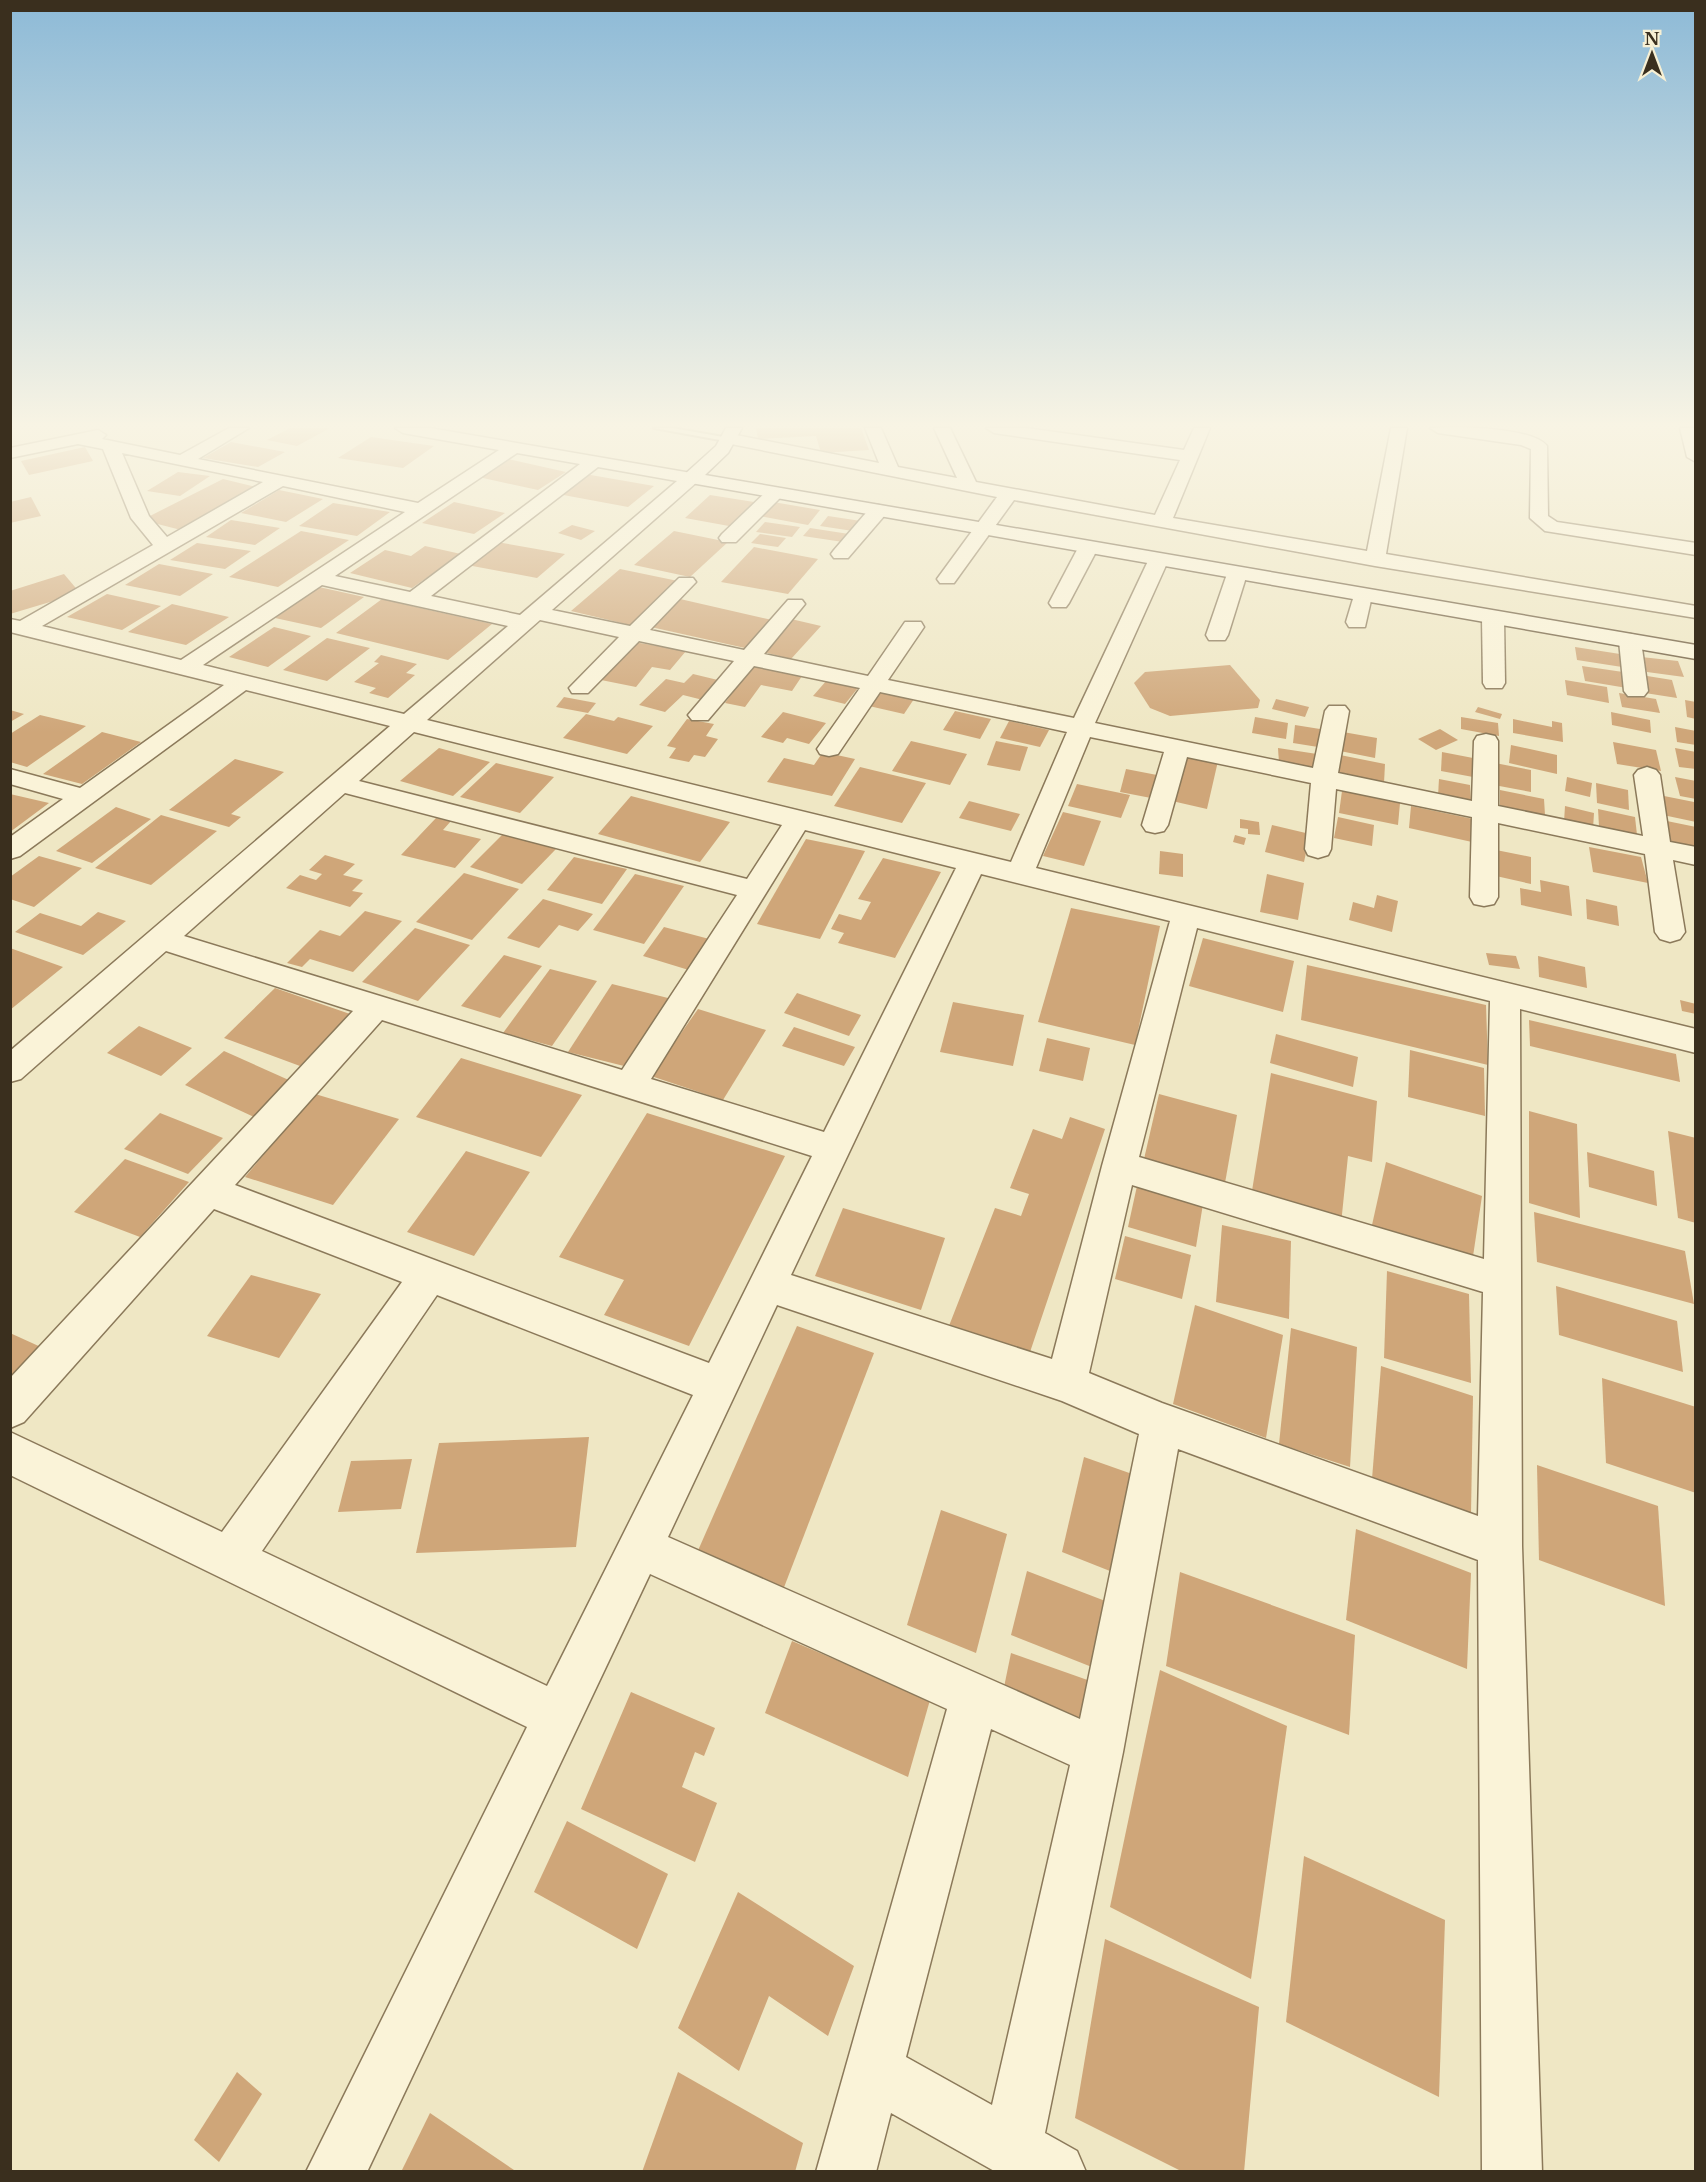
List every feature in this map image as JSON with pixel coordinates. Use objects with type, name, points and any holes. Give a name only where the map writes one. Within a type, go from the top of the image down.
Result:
[{"type":"street","points":[[150,530],[165,547]]},
{"type":"street","points":[[17,627],[195,530]]},
{"type":"street","points":[[184,668],[388,530]]},
{"type":"street","points":[[414,599],[505,530]]},
{"type":"street","points":[[11,1069],[631,530]]},
{"type":"street","points":[[729,538],[738,530]]},
{"type":"street","points":[[841,554],[862,530]]},
{"type":"street","points":[[947,579],[983,530],[1695,652]]},
{"type":"street","points":[[1200,530],[1695,612]]},
{"type":"street","points":[[1375,560],[1381,530]]},
{"type":"street","points":[[1570,530],[1695,549]]},
{"type":"street","points":[[1059,603],[1088,548]]},
{"type":"street","points":[[1020,874],[1081,728],[1158,561]]},
{"type":"street","points":[[1217,634],[1237,574]]},
{"type":"street","points":[[317,578],[414,599],[634,634],[1695,856]]},
{"type":"street","points":[[580,688],[686,582]]},
{"type":"street","points":[[1358,622],[1362,596]]},
{"type":"street","points":[[700,715],[795,604]]},
{"type":"street","points":[[1493,618],[1494,683]]},
{"type":"street","points":[[17,627],[1695,1041]]},
{"type":"street","points":[[829,749],[913,627]]},
{"type":"street","points":[[1630,641],[1636,691]]},
{"type":"street","points":[[10,850],[243,682]]},
{"type":"street","points":[[1318,849],[1324,778],[1337,711]]},
{"type":"street","points":[[1484,897],[1486,741]]},
{"type":"street","points":[[1155,825],[1177,748]]},
{"type":"street","points":[[1647,775],[1670,932]]},
{"type":"street","points":[[10,776],[84,797]]},
{"type":"street","points":[[340,784],[755,890]]},
{"type":"street","points":[[630,1085],[799,819]]},
{"type":"street","points":[[336,2172],[973,862]]},
{"type":"street","points":[[1066,1383],[1119,1166],[1186,915]]},
{"type":"street","points":[[161,939],[834,1149]]},
{"type":"street","points":[[1505,993],[1500,1546],[1512,2172]]},
{"type":"street","points":[[10,1407],[376,1006]]},
{"type":"street","points":[[1119,1166],[1502,1281]]},
{"type":"street","points":[[208,1191],[718,1386]]},
{"type":"street","points":[[230,1558],[429,1275]]},
{"type":"street","points":[[768,1285],[1066,1383],[1162,1423],[1500,1546]]},
{"type":"street","points":[[873,2071],[1034,2160],[1098,1752],[1162,1423]]},
{"type":"street","points":[[10,1454],[558,1717]]},
{"type":"street","points":[[640,1547],[1098,1752]]},
{"type":"street","points":[[846,2172],[975,1696]]},
{"type":"building","points":[[217,530],[277,530],[255,545],[206,537]]},
{"type":"building","points":[[321,530],[365,530],[357,536]]},
{"type":"building","points":[[454,530],[480,530],[474,534]]},
{"type":"building","points":[[564,530],[595,531],[581,540],[558,533]]},
{"type":"building","points":[[758,530],[798,530],[792,537],[756,532]]},
{"type":"building","points":[[808,530],[849,534],[843,542],[803,536]]},
{"type":"building","points":[[301,531],[349,540],[278,587],[229,577]]},
{"type":"building","points":[[674,531],[728,542],[690,577],[634,565]]},
{"type":"building","points":[[760,534],[786,538],[778,547],[751,543]]},
{"type":"building","points":[[497,542],[565,554],[537,578],[467,565]]},
{"type":"building","points":[[197,543],[251,551],[225,569],[170,560]]},
{"type":"building","points":[[425,546],[461,554],[412,588],[350,573],[385,550],[411,556]]},
{"type":"building","points":[[754,547],[818,559],[788,594],[721,582]]},
{"type":"building","points":[[159,564],[213,574],[180,596],[125,585]]},
{"type":"building","points":[[620,569],[678,581],[630,625],[571,611]]},
{"type":"building","points":[[64,574],[80,593],[10,614],[10,591]]},
{"type":"building","points":[[319,587],[364,597],[321,628],[275,618]]},
{"type":"building","points":[[107,594],[161,606],[122,630],[67,617]]},
{"type":"building","points":[[382,599],[492,624],[448,660],[336,633]]},
{"type":"building","points":[[680,599],[772,620],[745,648],[651,627]]},
{"type":"building","points":[[172,604],[229,617],[186,645],[128,632]]},
{"type":"building","points":[[791,619],[821,626],[791,659],[760,651]]},
{"type":"building","points":[[274,627],[311,636],[268,667],[229,657]]},
{"type":"building","points":[[327,638],[370,648],[327,681],[283,670]]},
{"type":"building","points":[[634,642],[686,651],[670,670],[652,667],[636,687],[601,680]]},
{"type":"building","points":[[1575,647],[1620,654],[1622,667],[1577,660]]},
{"type":"building","points":[[381,655],[417,664],[406,673],[415,675],[388,698],[369,693],[376,688],[354,682],[379,663],[374,662]]},
{"type":"building","points":[[1641,657],[1678,661],[1684,677],[1647,672]]},
{"type":"building","points":[[754,663],[804,673],[792,691],[761,685],[745,707],[725,703]]},
{"type":"building","points":[[1230,665],[1260,700],[1258,708],[1170,716],[1150,708],[1134,683],[1145,672]]},
{"type":"building","points":[[1582,666],[1623,672],[1627,688],[1585,681]]},
{"type":"building","points":[[693,674],[722,681],[703,700],[683,695],[665,712],[639,705],[666,679],[684,683]]},
{"type":"building","points":[[1641,675],[1672,680],[1677,698],[1645,693]]},
{"type":"building","points":[[827,680],[858,688],[845,704],[813,696]]},
{"type":"building","points":[[1565,680],[1607,687],[1609,703],[1567,695]]},
{"type":"building","points":[[880,691],[914,699],[904,714],[869,706]]},
{"type":"building","points":[[1619,693],[1656,699],[1660,713],[1622,707]]},
{"type":"building","points":[[564,697],[596,703],[588,713],[556,707]]},
{"type":"building","points":[[1276,699],[1309,707],[1305,717],[1272,709]]},
{"type":"building","points":[[1685,700],[1696,702],[1696,719],[1687,717]]},
{"type":"building","points":[[1478,707],[1502,714],[1500,719],[1475,712]]},
{"type":"building","points":[[10,710],[24,714],[10,722]]},
{"type":"building","points":[[955,711],[991,719],[980,739],[943,730]]},
{"type":"building","points":[[783,712],[826,723],[809,744],[787,738],[783,743],[761,737]]},
{"type":"building","points":[[1611,712],[1650,720],[1651,733],[1612,725]]},
{"type":"building","points":[[586,714],[614,721],[618,717],[653,726],[627,754],[563,738]]},
{"type":"building","points":[[40,715],[86,726],[27,767],[10,762],[10,734]]},
{"type":"building","points":[[1255,717],[1288,723],[1286,739],[1252,733]]},
{"type":"building","points":[[1461,717],[1498,723],[1499,736],[1461,729]]},
{"type":"building","points":[[687,719],[714,724],[706,736],[718,739],[705,757],[694,755],[689,762],[669,758],[676,748],[667,746]]},
{"type":"building","points":[[1513,719],[1552,727],[1552,721],[1562,723],[1563,742],[1513,733]]},
{"type":"building","points":[[1009,721],[1049,730],[1040,747],[1000,738]]},
{"type":"building","points":[[1295,725],[1320,729],[1318,747],[1293,743]]},
{"type":"building","points":[[1675,727],[1696,731],[1696,745],[1677,742]]},
{"type":"building","points":[[1440,729],[1458,740],[1436,750],[1418,739]]},
{"type":"building","points":[[102,732],[141,742],[82,784],[43,774]]},
{"type":"building","points":[[1343,732],[1377,738],[1375,758],[1340,751]]},
{"type":"building","points":[[911,741],[967,754],[950,785],[892,771]]},
{"type":"building","points":[[996,741],[1028,747],[1020,771],[987,765]]},
{"type":"building","points":[[1613,742],[1656,750],[1661,771],[1617,764]]},
{"type":"building","points":[[1511,745],[1557,755],[1557,774],[1509,763]]},
{"type":"building","points":[[439,748],[490,762],[453,796],[400,781]]},
{"type":"building","points":[[1278,748],[1317,754],[1317,768],[1279,763]]},
{"type":"building","points":[[1675,748],[1696,752],[1696,769],[1679,767]]},
{"type":"building","points":[[823,752],[855,759],[832,796],[767,782],[784,758],[814,765]]},
{"type":"building","points":[[1442,752],[1473,758],[1473,777],[1441,771]]},
{"type":"building","points":[[1183,755],[1218,761],[1207,809],[1172,801]]},
{"type":"building","points":[[1340,755],[1385,764],[1384,783],[1338,774]]},
{"type":"building","points":[[235,759],[284,772],[231,814],[241,817],[229,827],[169,810]]},
{"type":"building","points":[[496,763],[554,777],[520,813],[460,797]]},
{"type":"building","points":[[1495,763],[1531,770],[1531,792],[1494,785]]},
{"type":"building","points":[[860,767],[926,783],[902,823],[834,806]]},
{"type":"building","points":[[1126,769],[1157,775],[1151,798],[1120,792]]},
{"type":"building","points":[[1567,777],[1592,783],[1590,797],[1565,791]]},
{"type":"building","points":[[1675,777],[1696,781],[1696,799],[1680,796]]},
{"type":"building","points":[[1439,779],[1470,785],[1471,802],[1438,796]]},
{"type":"building","points":[[1596,783],[1628,790],[1629,810],[1597,803]]},
{"type":"building","points":[[1077,784],[1130,795],[1121,818],[1068,806]]},
{"type":"building","points":[[1500,790],[1544,799],[1545,815],[1500,806]]},
{"type":"building","points":[[1342,791],[1400,803],[1398,825],[1339,813]]},
{"type":"building","points":[[10,794],[49,803],[10,832]]},
{"type":"building","points":[[1659,795],[1694,802],[1696,822],[1663,815]]},
{"type":"building","points":[[631,796],[730,822],[700,862],[598,834]]},
{"type":"building","points":[[969,801],[1020,814],[1011,831],[959,818]]},
{"type":"building","points":[[1411,806],[1473,819],[1472,842],[1409,828]]},
{"type":"building","points":[[1565,806],[1594,813],[1593,829],[1564,822]]},
{"type":"building","points":[[116,807],[151,819],[92,863],[56,851]]},
{"type":"building","points":[[1598,809],[1635,817],[1637,835],[1599,826]]},
{"type":"building","points":[[1063,812],[1101,821],[1084,866],[1043,856]]},
{"type":"building","points":[[161,815],[217,831],[151,885],[95,868]]},
{"type":"building","points":[[1338,817],[1374,825],[1372,846],[1334,838]]},
{"type":"building","points":[[436,818],[451,821],[443,830],[481,839],[455,868],[401,855]]},
{"type":"building","points":[[1240,819],[1259,822],[1260,835],[1248,834],[1248,829],[1240,828]]},
{"type":"building","points":[[1662,820],[1696,827],[1696,849],[1665,842]]},
{"type":"building","points":[[1272,825],[1310,834],[1304,862],[1265,852]]},
{"type":"building","points":[[504,833],[556,849],[522,884],[470,867]]},
{"type":"building","points":[[1235,835],[1246,838],[1244,845],[1233,842]]},
{"type":"building","points":[[806,839],[865,851],[820,939],[757,924]]},
{"type":"building","points":[[1589,847],[1641,857],[1648,883],[1593,872]]},
{"type":"building","points":[[1496,850],[1531,857],[1531,884],[1496,876]]},
{"type":"building","points":[[1160,851],[1183,854],[1183,877],[1159,874]]},
{"type":"building","points":[[325,855],[355,864],[343,875],[363,880],[352,891],[363,893],[350,907],[286,888],[300,875],[316,880],[322,874],[309,870]]},
{"type":"building","points":[[39,856],[82,868],[34,907],[10,899],[10,877]]},
{"type":"building","points":[[574,857],[627,869],[602,904],[547,890]]},
{"type":"building","points":[[883,858],[941,872],[895,958],[838,943],[844,933],[831,929],[839,914],[861,920],[871,902],[858,899]]},
{"type":"building","points":[[464,873],[519,889],[472,940],[416,922]]},
{"type":"building","points":[[635,874],[684,886],[644,944],[593,930]]},
{"type":"building","points":[[1267,874],[1304,883],[1298,920],[1260,912]]},
{"type":"building","points":[[1540,880],[1569,886],[1572,916],[1521,905],[1520,888],[1541,892]]},
{"type":"building","points":[[1377,895],[1398,901],[1392,932],[1349,920],[1353,902],[1374,908]]},
{"type":"building","points":[[543,899],[593,914],[578,931],[559,925],[539,948],[507,938]]},
{"type":"building","points":[[1586,899],[1617,906],[1619,926],[1587,919]]},
{"type":"building","points":[[1071,908],[1160,926],[1135,1045],[1038,1022]]},
{"type":"building","points":[[365,911],[402,921],[353,972],[310,959],[302,967],[287,963],[320,930],[340,936]]},
{"type":"building","points":[[98,912],[126,921],[83,955],[15,932],[40,913],[81,926]]},
{"type":"building","points":[[664,927],[713,940],[692,971],[643,956]]},
{"type":"building","points":[[415,928],[470,945],[418,1001],[362,982]]},
{"type":"building","points":[[1203,938],[1294,961],[1283,1012],[1189,986]]},
{"type":"building","points":[[10,948],[63,967],[10,1010]]},
{"type":"building","points":[[1486,953],[1516,956],[1520,969],[1489,965]]},
{"type":"building","points":[[504,955],[542,966],[500,1018],[461,1006]]},
{"type":"building","points":[[1538,956],[1585,967],[1587,988],[1539,977]]},
{"type":"building","points":[[1307,965],[1486,1005],[1488,1065],[1301,1020]]},
{"type":"building","points":[[550,969],[597,981],[552,1046],[503,1033]]},
{"type":"building","points":[[612,984],[672,999],[632,1068],[568,1052]]},
{"type":"building","points":[[275,988],[350,1014],[300,1066],[224,1038]]},
{"type":"building","points":[[797,993],[861,1015],[849,1036],[784,1013]]},
{"type":"building","points":[[1680,1000],[1696,1004],[1696,1014],[1682,1011]]},
{"type":"building","points":[[953,1002],[1024,1015],[1013,1066],[940,1052]]},
{"type":"building","points":[[698,1009],[766,1030],[723,1100],[651,1076]]},
{"type":"building","points":[[1529,1020],[1676,1054],[1680,1082],[1530,1046]]},
{"type":"building","points":[[139,1026],[192,1048],[161,1076],[107,1053]]},
{"type":"building","points":[[794,1027],[855,1047],[844,1066],[782,1046]]},
{"type":"building","points":[[1276,1034],[1358,1057],[1353,1087],[1270,1063]]},
{"type":"building","points":[[1047,1038],[1090,1048],[1083,1081],[1039,1071]]},
{"type":"building","points":[[1410,1050],[1484,1068],[1485,1116],[1408,1097]]},
{"type":"building","points":[[224,1051],[291,1081],[254,1117],[185,1085]]},
{"type":"building","points":[[461,1058],[582,1095],[541,1157],[416,1117]]},
{"type":"building","points":[[1271,1073],[1377,1101],[1372,1162],[1348,1156],[1341,1224],[1251,1197]]},
{"type":"building","points":[[315,1094],[399,1119],[333,1205],[245,1177]]},
{"type":"building","points":[[1159,1094],[1237,1115],[1225,1183],[1144,1159]]},
{"type":"building","points":[[1529,1111],[1577,1124],[1580,1218],[1529,1203]]},
{"type":"building","points":[[160,1113],[223,1138],[188,1174],[124,1149]]},
{"type":"building","points":[[647,1113],[785,1156],[689,1346],[604,1315],[624,1280],[559,1257]]},
{"type":"building","points":[[1070,1117],[1105,1129],[1027,1361],[947,1331],[995,1208],[1021,1216],[1029,1194],[1010,1188],[1033,1129],[1062,1139]]},
{"type":"building","points":[[1668,1131],[1696,1138],[1696,1223],[1678,1218]]},
{"type":"building","points":[[466,1151],[530,1172],[474,1256],[407,1232]]},
{"type":"building","points":[[1587,1152],[1654,1171],[1657,1206],[1589,1187]]},
{"type":"building","points":[[125,1159],[189,1182],[140,1237],[74,1212]]},
{"type":"building","points":[[1386,1162],[1482,1196],[1472,1263],[1372,1225]]},
{"type":"building","points":[[1137,1186],[1203,1204],[1196,1247],[1128,1227]]},
{"type":"building","points":[[843,1208],[945,1238],[921,1310],[815,1276]]},
{"type":"building","points":[[1534,1212],[1685,1251],[1694,1304],[1537,1262]]},
{"type":"building","points":[[1222,1225],[1291,1241],[1289,1319],[1216,1302]]},
{"type":"building","points":[[1125,1236],[1191,1255],[1182,1299],[1115,1279]]},
{"type":"building","points":[[1387,1271],[1469,1294],[1471,1383],[1384,1358]]},
{"type":"building","points":[[251,1275],[321,1294],[279,1358],[207,1336]]},
{"type":"building","points":[[1556,1286],[1677,1321],[1683,1372],[1559,1335]]},
{"type":"building","points":[[1195,1305],[1283,1335],[1266,1438],[1173,1404]]},
{"type":"building","points":[[797,1326],[874,1353],[783,1590],[696,1555]]},
{"type":"building","points":[[1291,1328],[1357,1347],[1350,1467],[1279,1444]]},
{"type":"building","points":[[10,1333],[43,1348],[10,1383]]},
{"type":"building","points":[[1381,1366],[1473,1396],[1471,1514],[1372,1479]]},
{"type":"building","points":[[1602,1378],[1696,1407],[1696,1493],[1606,1463]]},
{"type":"building","points":[[589,1437],[576,1547],[416,1553],[439,1443]]},
{"type":"building","points":[[1084,1457],[1135,1475],[1115,1573],[1062,1552]]},
{"type":"building","points":[[412,1459],[401,1509],[338,1512],[351,1461]]},
{"type":"building","points":[[1537,1465],[1658,1506],[1665,1606],[1539,1560]]},
{"type":"building","points":[[941,1510],[1007,1534],[976,1653],[907,1625]]},
{"type":"building","points":[[1356,1529],[1471,1573],[1467,1669],[1346,1620]]},
{"type":"building","points":[[1027,1571],[1121,1607],[1107,1673],[1011,1635]]},
{"type":"building","points":[[1180,1572],[1355,1635],[1349,1735],[1166,1666]]},
{"type":"building","points":[[792,1641],[930,1700],[908,1777],[765,1713]]},
{"type":"building","points":[[1011,1653],[1096,1683],[1088,1728],[1002,1697]]},
{"type":"building","points":[[1160,1670],[1287,1726],[1251,1979],[1110,1907]]},
{"type":"building","points":[[631,1692],[715,1728],[704,1756],[695,1752],[682,1787],[717,1803],[695,1862],[581,1809]]},
{"type":"building","points":[[567,1821],[668,1874],[637,1949],[534,1892]]},
{"type":"building","points":[[1304,1856],[1445,1920],[1439,2097],[1286,2022]]},
{"type":"building","points":[[738,1892],[854,1966],[828,2036],[769,1996],[739,2071],[678,2028]]},
{"type":"building","points":[[1105,1939],[1259,2007],[1244,2172],[1183,2172],[1075,2118]]},
{"type":"building","points":[[237,2072],[262,2094],[219,2162],[194,2140]]},
{"type":"building","points":[[678,2072],[803,2143],[795,2172],[642,2172]]},
{"type":"building","points":[[430,2113],[517,2172],[401,2172]]}]
